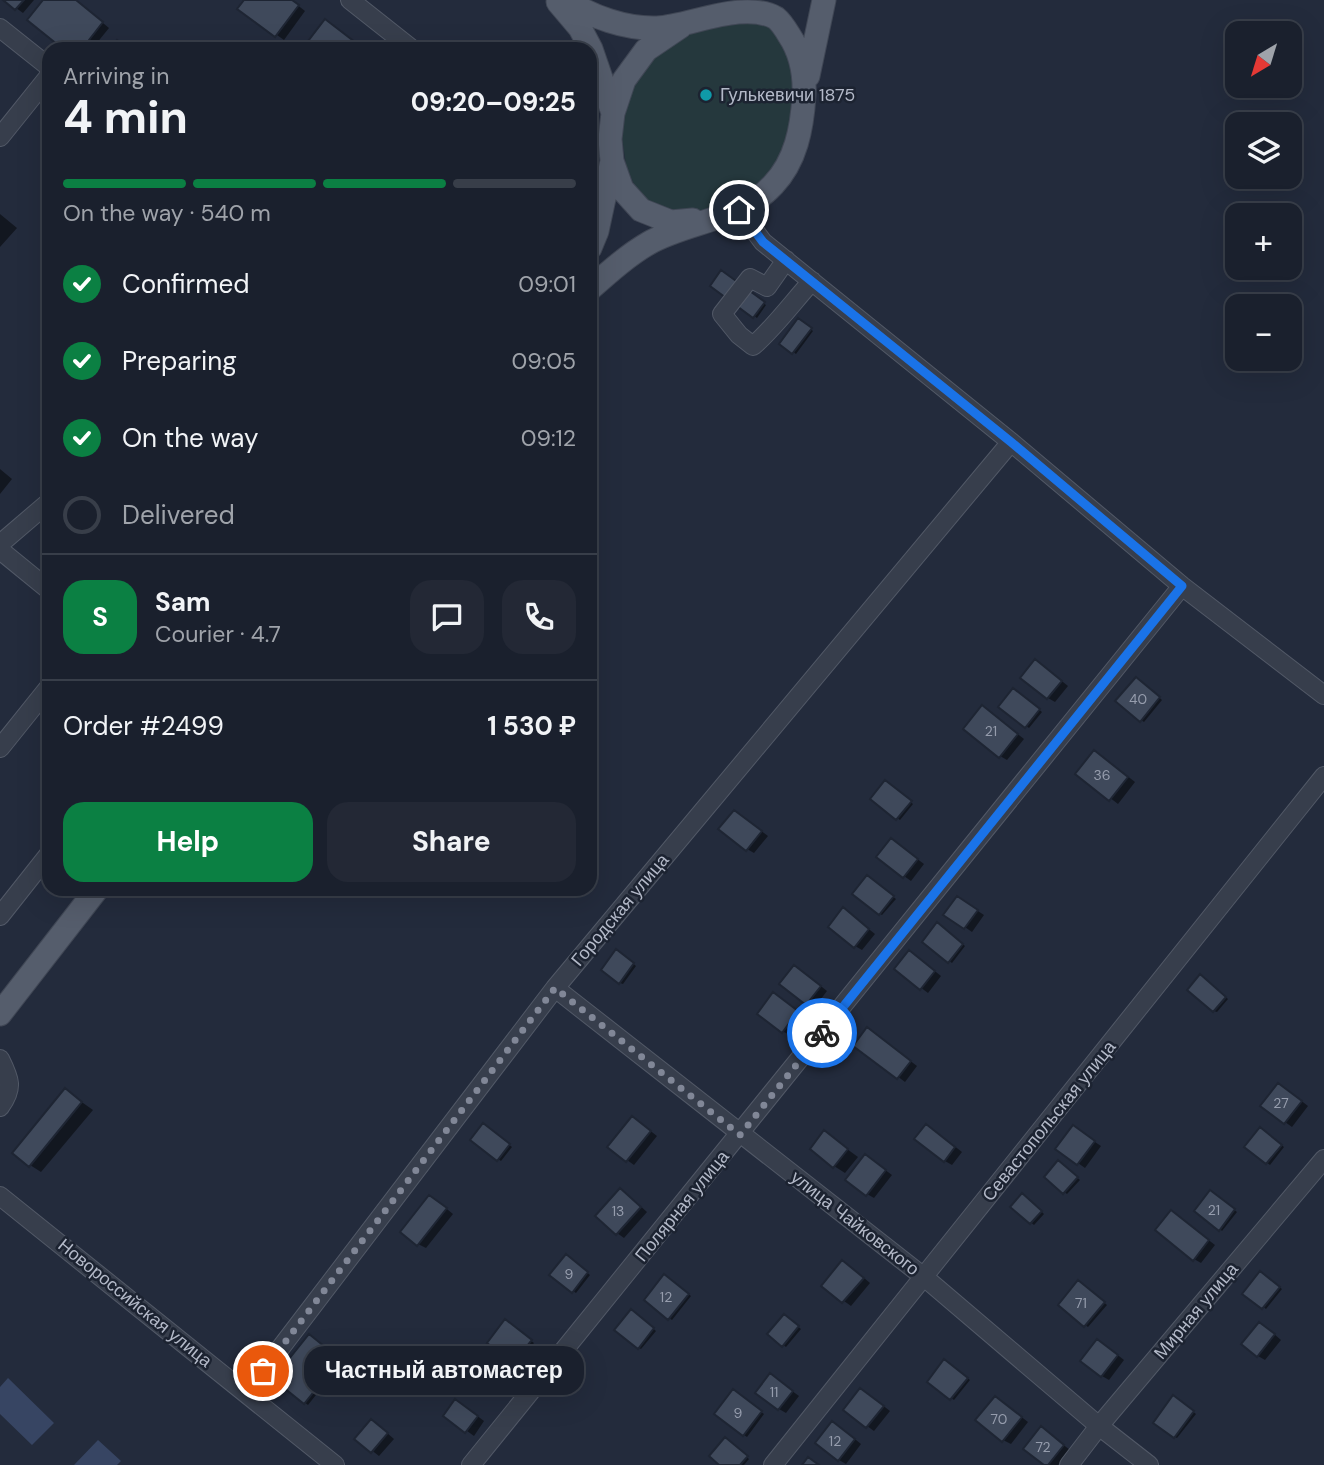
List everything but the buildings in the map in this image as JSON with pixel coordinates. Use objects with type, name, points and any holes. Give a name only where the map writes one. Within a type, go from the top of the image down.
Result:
[{"type":"main road","points":[[556,0],[580,28],[588,42]]},
{"type":"main road","points":[[566,0],[583,11],[616,23],[657,28],[719,12],[749,0]]},
{"type":"main road","points":[[804,89],[824,0]]},
{"type":"main road","points":[[597,284],[649,243],[739,210],[773,186],[792,158],[802,126],[804,89],[800,53],[776,19],[756,11],[719,12]]},
{"type":"main road","points":[[692,20],[646,50],[624,80],[613,113],[610,139],[612,161],[622,189],[641,210],[671,222],[715,218]]},
{"type":"main road","points":[[597,66],[613,113]]},
{"type":"main road","points":[[597,231],[612,161]]},
{"type":"main road","points":[[0,1014],[92,896]]},
{"type":"street","points":[[350,0],[403,42]]},
{"type":"street","points":[[0,28],[42,61]]},
{"type":"street","points":[[0,137],[42,85]]},
{"type":"street","points":[[739,210],[763,242],[1011,442],[1182,586],[1324,695]]},
{"type":"street","points":[[786,260],[767,287],[750,278],[722,314],[739,335],[753,346],[767,334],[812,281]]},
{"type":"street","name":"Городская улица","points":[[247,1392],[555,988],[1011,442]]},
{"type":"street","points":[[0,544],[42,508]]},
{"type":"street","points":[[0,550],[42,584]]},
{"type":"street","name":"Полярная улица","points":[[471,1465],[1182,586]]},
{"type":"street","points":[[0,748],[42,696]]},
{"type":"street","name":"Севастопольская улица","points":[[773,1465],[1324,776]]},
{"type":"street","points":[[0,916],[42,863]]},
{"type":"street","name":"улица Чайковского","points":[[555,988],[924,1277],[1099,1426],[1149,1465]]},
{"type":"street","points":[[0,1059],[10,1081],[9,1096],[0,1107]]},
{"type":"street","name":"Мирная улица","points":[[1069,1465],[1324,1159]]},
{"type":"street","name":"Новороссийская улица","points":[[0,1196],[335,1465]]},
{"type":"green space","points":[[744,18],[771,21],[795,60],[790,143],[768,179],[728,204],[698,212],[672,212],[653,206],[637,192],[626,165],[621,130],[632,83],[668,40]]},
{"type":"water","points":[[8,1378],[54,1423],[32,1445],[0,1414],[0,1387]]},
{"type":"water","points":[[98,1440],[121,1461],[117,1465],[74,1465]]},
{"type":"way so far","points":[[263,1371],[555,988],[740,1135],[822,1033]]},
{"type":"place","name":"Гулькевичи 1875","points":[[706,95]]},
{"type":"place","name":"Частный автомастер","points":[[263,1371]]},
{"type":"route","points":[[739,210],[763,242],[1011,442],[1182,586],[822,1033]]}]
